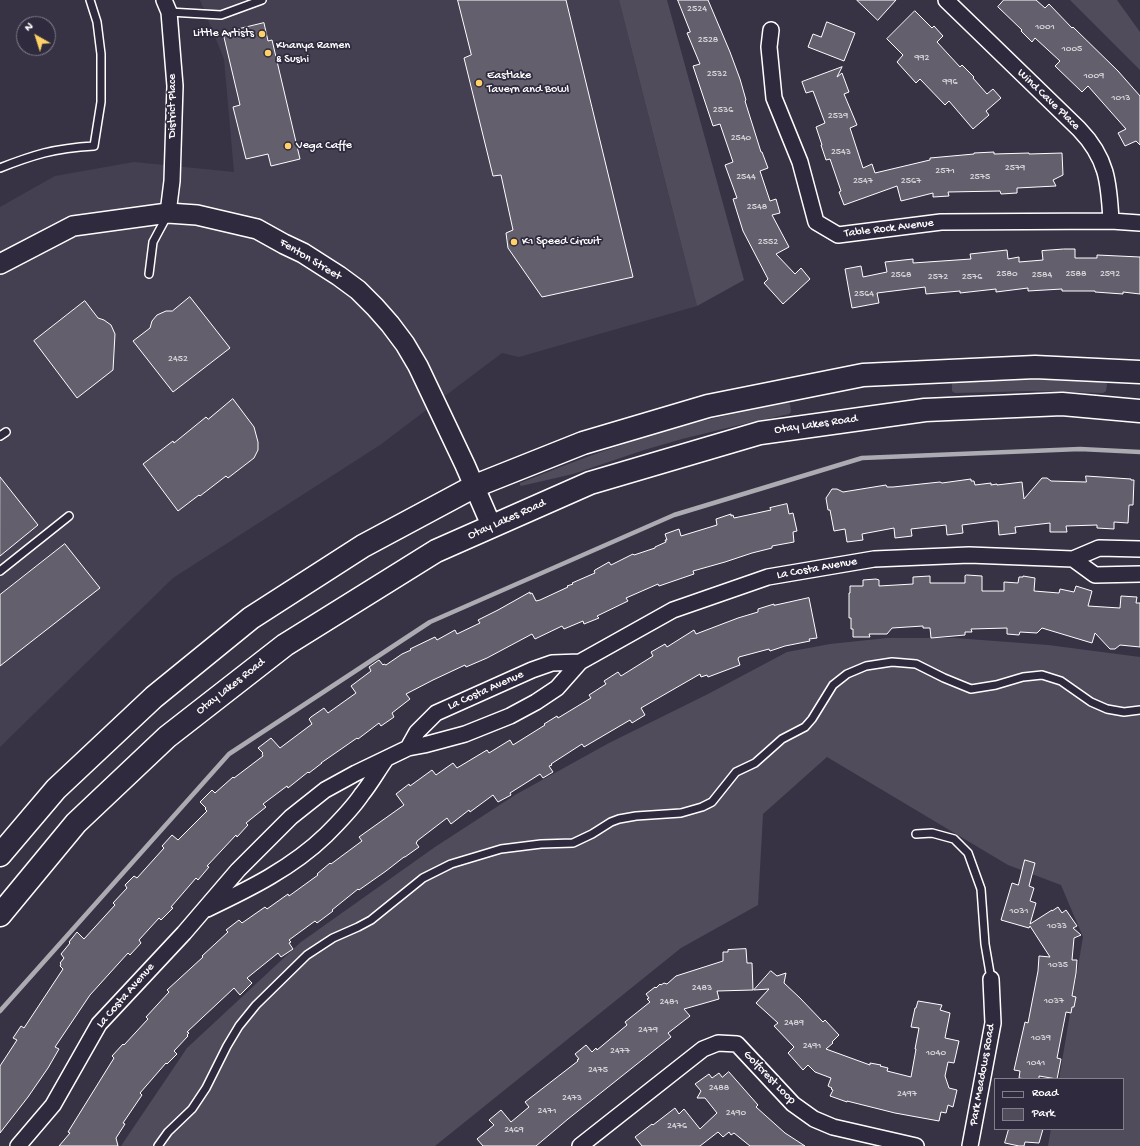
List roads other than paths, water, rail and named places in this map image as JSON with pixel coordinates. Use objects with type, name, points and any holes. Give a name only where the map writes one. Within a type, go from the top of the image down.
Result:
[{"type":"main road","points":[[0,855],[56,789],[154,697],[251,618],[363,546],[475,486],[583,443],[708,406],[863,375],[1034,367],[1140,372]]},
{"type":"main road","name":"Otay Lakes Road","points":[[0,915],[76,823],[167,737],[285,645],[436,552],[590,483],[760,433],[925,410],[1062,404],[1140,411]]},
{"type":"street","name":"Wind Cave Place","points":[[946,0],[1090,142],[1099,157],[1106,176],[1110,196],[1111,221]]},
{"type":"street","name":"District Place","points":[[167,6],[175,86],[172,181],[168,213]]},
{"type":"street","name":"Table Rock Avenue","points":[[771,30],[769,48],[774,98],[800,162],[816,222],[838,235],[941,222],[1111,221],[1140,223]]},
{"type":"street","name":"Fenton Street","points":[[0,264],[73,226],[168,213],[197,215],[257,229],[322,264],[339,276],[358,290],[390,324],[415,360],[475,486],[492,527]]},
{"type":"street","name":"La Costa Avenue","points":[[18,1146],[53,1104],[99,1024],[203,911],[238,870],[291,817],[325,790],[408,748],[464,734],[510,716],[536,702],[557,688],[580,662],[673,610],[768,577],[874,559],[969,555],[1073,559],[1099,548],[1140,549]]},
{"type":"street","points":[[1073,559],[1095,575],[1140,574]]},
{"type":"street","name":"La Costa Avenue","points":[[408,748],[418,732],[436,713],[532,670],[552,663],[580,662]]},
{"type":"street","name":"La Costa Avenue","points":[[203,911],[266,880],[311,848],[325,836],[363,794],[388,757]]},
{"type":"street","name":"Park Meadows Road","points":[[970,1146],[993,1022],[992,979]]},
{"type":"street","name":"Golfcrest Loop","points":[[580,1146],[703,1049],[718,1043],[737,1044],[793,1104],[814,1119],[828,1126],[839,1129],[916,1146]]},
{"type":"lane","points":[[0,168],[22,159],[46,152],[94,146],[101,102],[101,54],[97,22],[90,0]]},
{"type":"lane","points":[[167,6],[221,15],[262,0]]},
{"type":"lane","points":[[149,274],[153,242],[168,213]]},
{"type":"lane","points":[[0,436],[6,432]]},
{"type":"lane","points":[[0,571],[69,516]]},
{"type":"lane","points":[[158,1146],[168,1132],[192,1109],[206,1088],[227,1046],[243,1020],[256,1005],[308,955],[333,938],[371,920],[423,878],[451,864],[501,849],[541,844],[572,843],[619,819],[636,816],[681,813],[702,807],[712,802],[736,772],[755,764],[782,739],[805,727],[812,720],[833,685],[847,674],[866,666],[892,662],[916,664],[971,689],[996,685],[1024,677],[1042,675],[1061,681],[1091,702],[1107,709],[1124,712],[1140,710]]},
{"type":"lane","points":[[916,834],[932,833],[954,839],[968,853],[981,889],[985,944],[992,979]]},
{"type":"waterway","points":[[0,1011],[229,754],[430,622],[674,515],[862,458],[1080,449],[1140,452]]},
{"type":"place","name":"Little Artists","points":[[262,34]]},
{"type":"place","name":"Khanya Ramen & Sushi","points":[[268,53]]},
{"type":"place","name":"Eastlake Tavern and Bowl","points":[[479,83]]},
{"type":"place","name":"Vega Caffe","points":[[288,146]]},
{"type":"place","name":"K1 Speed Circuit","points":[[514,242]]}]
